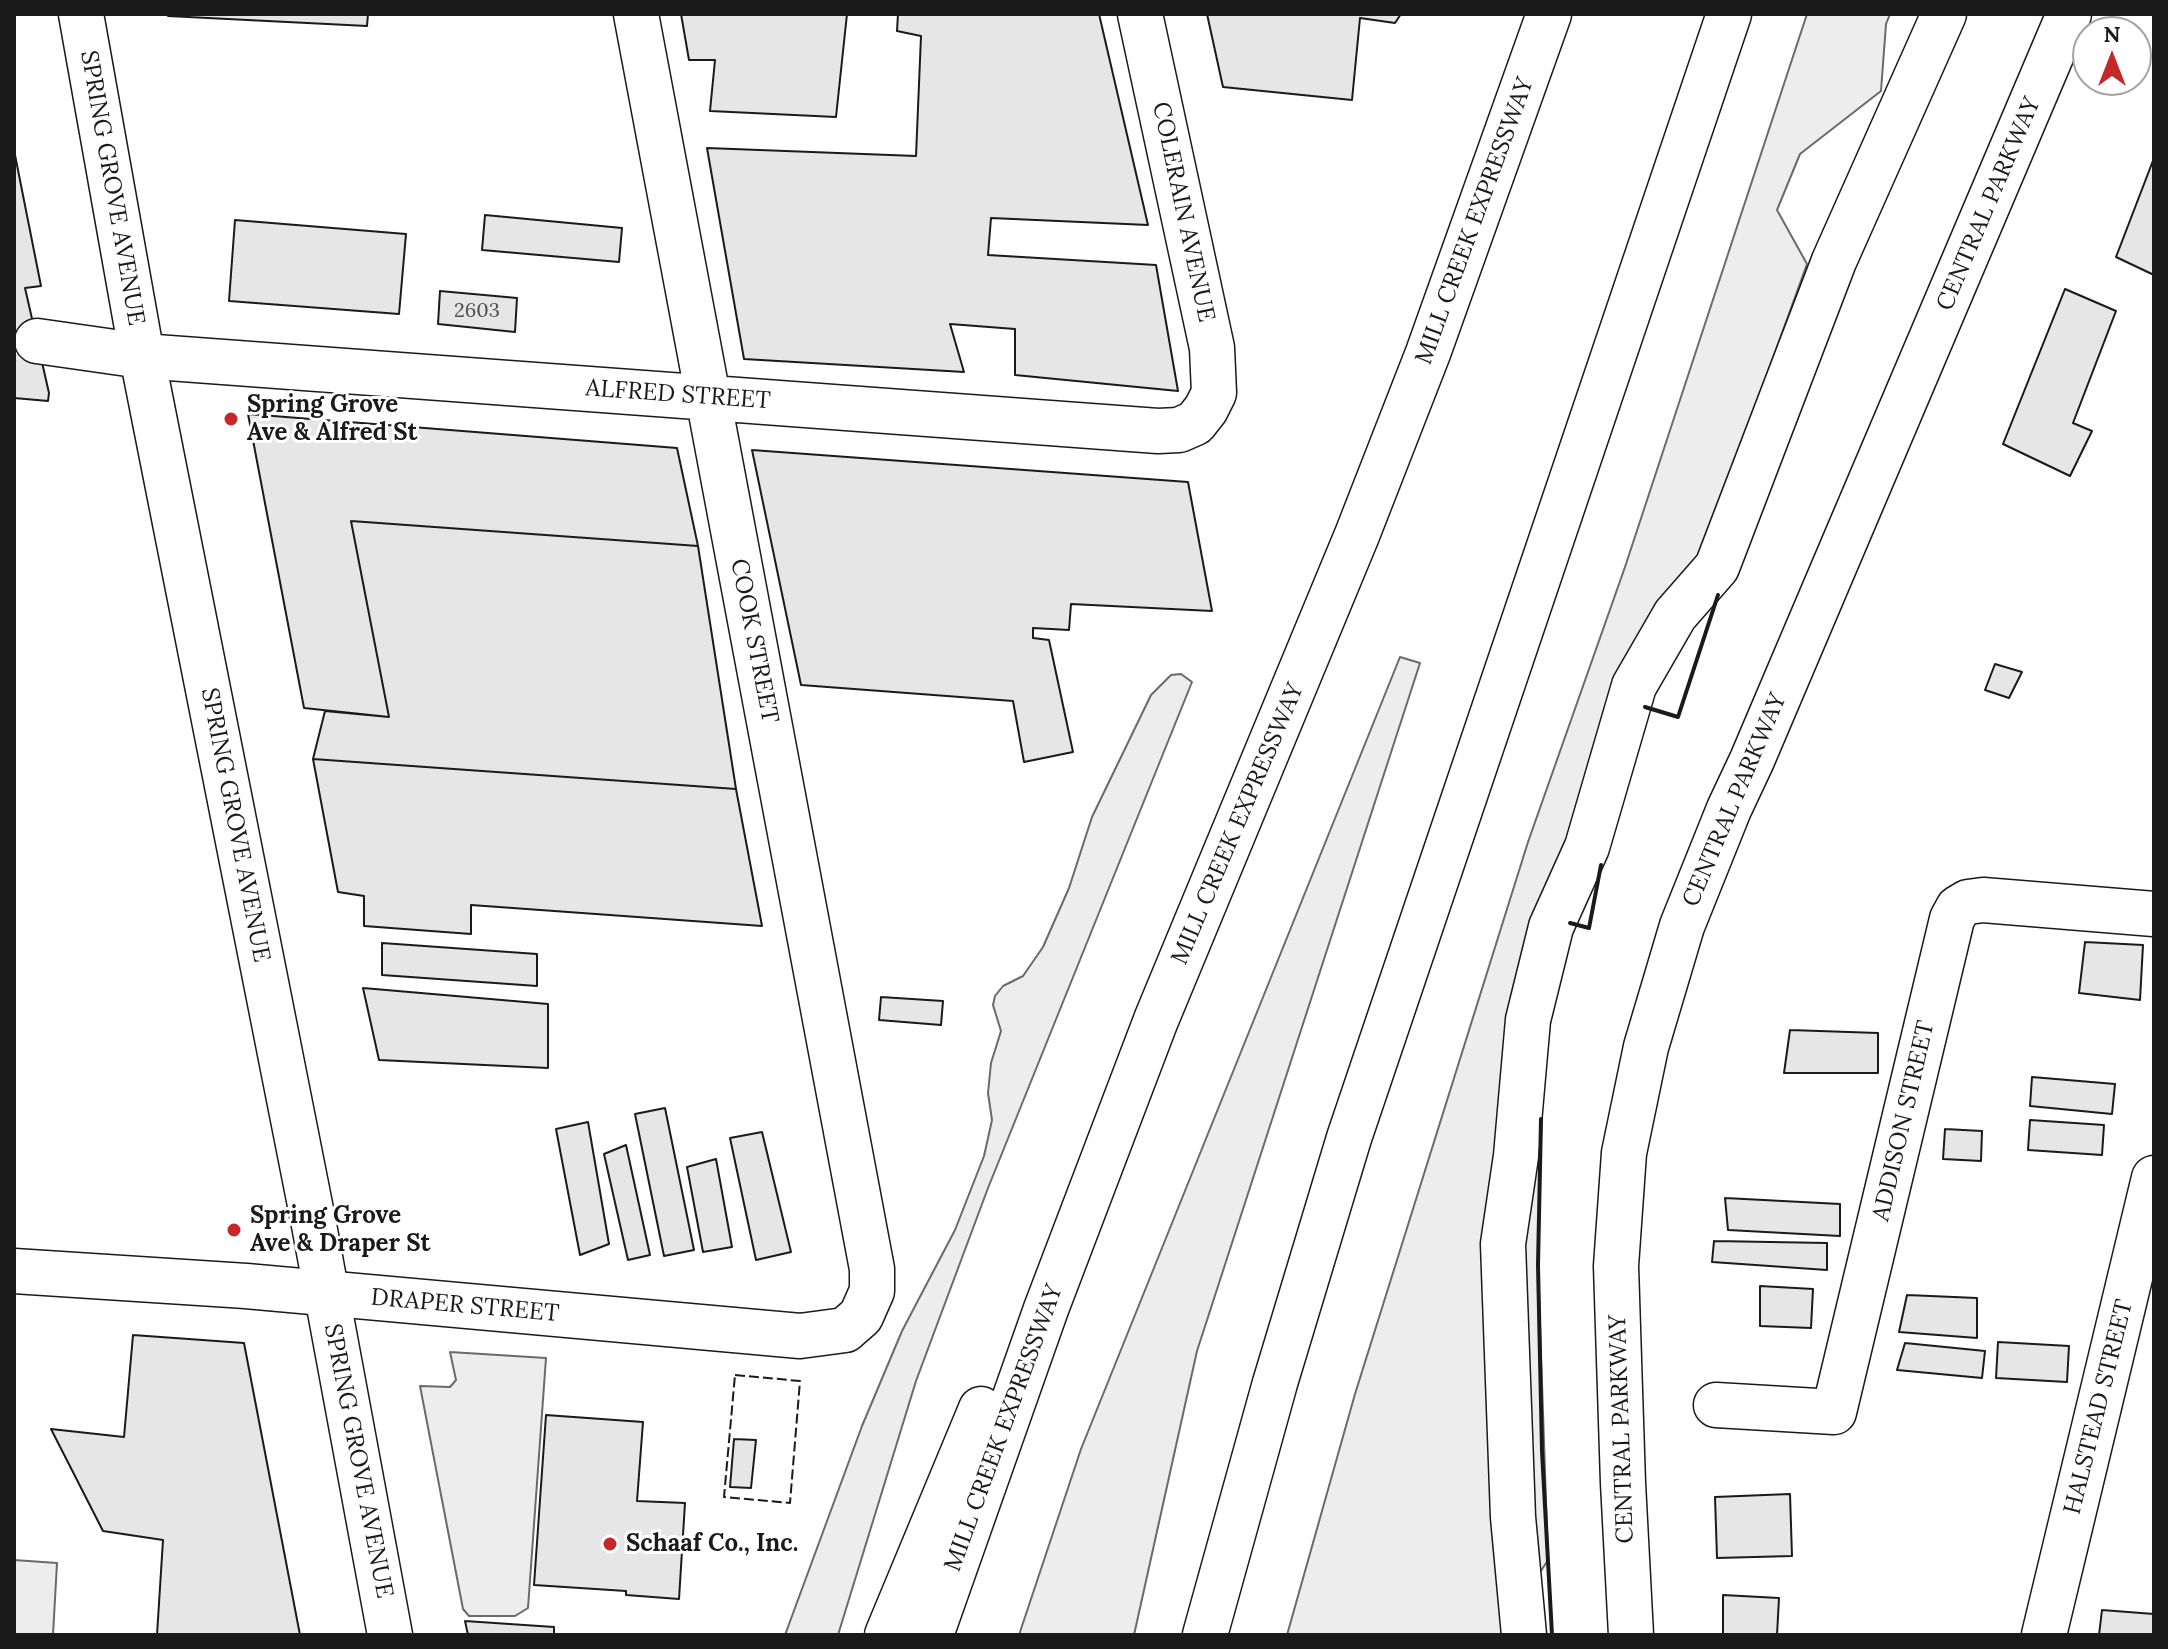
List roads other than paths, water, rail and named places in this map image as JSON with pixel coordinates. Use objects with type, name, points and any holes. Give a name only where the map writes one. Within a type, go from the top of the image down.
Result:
[{"type":"main road","name":"SPRING GROVE AVENUE","points":[[81,14],[142,356],[390,1635]]},
{"type":"main road","name":"COOK STREET","points":[[636,14],[872,1269]]},
{"type":"main road","name":"COLERAIN AVENUE","points":[[1140,14],[1212,348],[1214,393],[1206,409]]},
{"type":"main road","name":"MILL CREEK EXPRESSWAY","points":[[931,1635],[1046,1309],[1156,1020],[1357,535],[1428,353],[1549,14]]},
{"type":"main road","points":[[1205,1635],[1275,1383],[1349,1138],[1729,14]]},
{"type":"main road","points":[[1524,1635],[1512,1487],[1503,1244],[1516,1156],[1528,1020],[1551,927],[1587,847],[1634,686],[1675,615],[1717,567],[1834,261],[1944,14]]},
{"type":"main road","name":"CENTRAL PARKWAY","points":[[1631,1635],[1616,1266],[1624,1153],[1646,1047],[1682,926],[1729,809],[2069,14]]},
{"type":"main road","name":"ALFRED STREET","points":[[37,341],[142,356],[1158,431],[1179,430],[1195,423],[1206,409]]},
{"type":"main road","name":"ADDISON STREET","points":[[1716,1405],[1834,1412],[1952,919],[1958,908],[1968,902],[1983,900],[2154,914]]},
{"type":"main road","points":[[887,1635],[1030,1294],[1156,1020]]},
{"type":"main road","name":"HALSTEAD STREET","points":[[2044,1635],[2154,1178]]},
{"type":"main road","name":"DRAPER STREET","points":[[14,1271],[326,1293],[800,1336],[845,1330],[861,1316],[872,1291],[872,1269]]},
{"type":"main road","points":[[1233,1635],[1275,1383]]},
{"type":"place","name":"Spring Grove Ave & Alfred St","points":[[231,419]]},
{"type":"place","name":"Spring Grove Ave & Draper St","points":[[234,1230]]},
{"type":"place","name":"Schaaf Co., Inc.","points":[[610,1544]]}]
